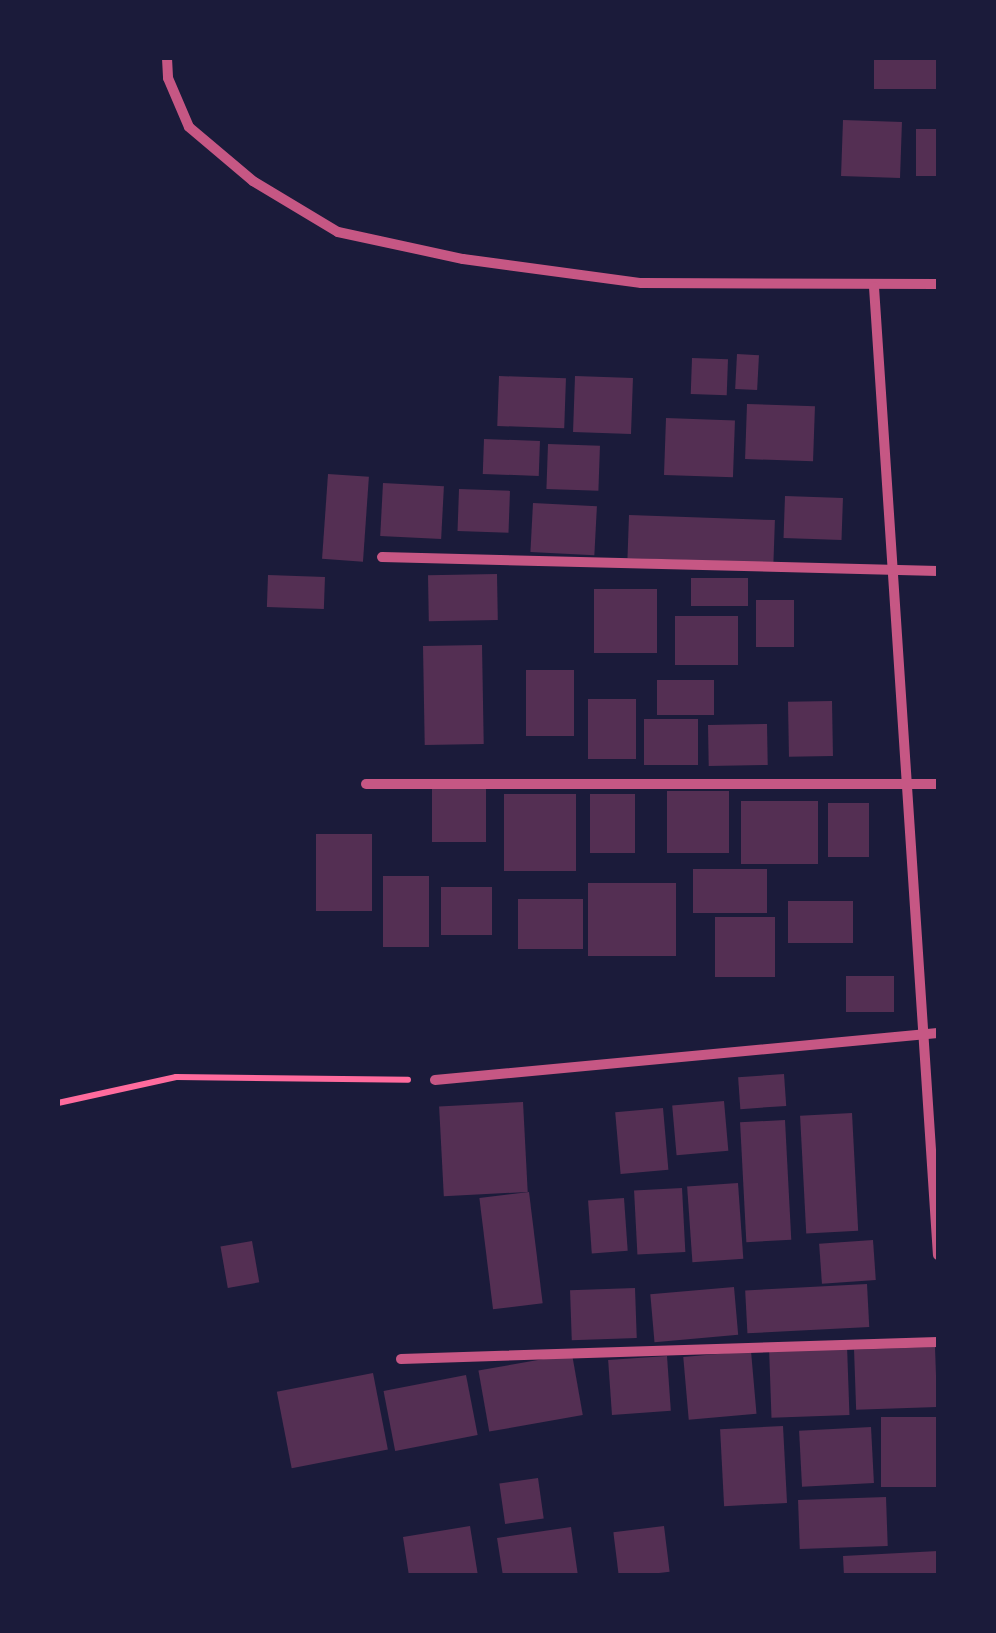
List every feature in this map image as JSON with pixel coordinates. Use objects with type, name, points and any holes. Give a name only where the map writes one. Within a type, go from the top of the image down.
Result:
[{"type":"street","points":[[168,58],[168,78],[190,127],[253,182],[338,232],[463,260],[641,283],[874,287],[938,284]]},
{"type":"street","points":[[874,287],[919,1032],[938,1255]]},
{"type":"street","points":[[382,557],[938,571]]},
{"type":"street","points":[[366,784],[938,784]]},
{"type":"street","points":[[435,1080],[938,1032]]},
{"type":"street","points":[[401,1359],[938,1342]]},
{"type":"path","points":[[58,1103],[176,1077],[435,1080]]},
{"type":"building","points":[[874,58],[938,58],[938,89],[874,89]]},
{"type":"building","points":[[843,120],[902,122],[900,178],[841,176]]},
{"type":"building","points":[[916,129],[938,129],[938,176],[916,176]]},
{"type":"building","points":[[737,354],[759,355],[757,390],[735,389]]},
{"type":"building","points":[[692,358],[728,359],[727,395],[691,394]]},
{"type":"building","points":[[499,376],[566,378],[564,428],[497,426]]},
{"type":"building","points":[[575,376],[633,378],[631,434],[573,432]]},
{"type":"building","points":[[747,404],[815,406],[813,461],[745,459]]},
{"type":"building","points":[[666,418],[735,420],[733,477],[664,475]]},
{"type":"building","points":[[484,439],[540,441],[539,476],[483,474]]},
{"type":"building","points":[[548,444],[600,446],[598,491],[546,489]]},
{"type":"building","points":[[328,474],[369,477],[363,562],[322,559]]},
{"type":"building","points":[[383,483],[444,486],[441,539],[380,536]]},
{"type":"building","points":[[459,489],[510,491],[509,533],[458,531]]},
{"type":"building","points":[[785,496],[843,498],[841,540],[784,538]]},
{"type":"building","points":[[533,503],[597,506],[594,555],[530,552]]},
{"type":"building","points":[[629,515],[775,520],[773,563],[627,558]]},
{"type":"building","points":[[497,574],[498,620],[429,621],[428,575]]},
{"type":"building","points":[[268,575],[325,577],[324,609],[267,607]]},
{"type":"building","points":[[691,578],[748,578],[748,606],[691,606]]},
{"type":"building","points":[[594,589],[657,589],[657,653],[594,653]]},
{"type":"building","points":[[756,600],[794,600],[794,647],[756,647]]},
{"type":"building","points":[[675,616],[738,616],[738,665],[675,665]]},
{"type":"building","points":[[482,645],[484,744],[425,745],[423,646]]},
{"type":"building","points":[[526,670],[574,670],[574,736],[526,736]]},
{"type":"building","points":[[657,680],[714,680],[714,715],[657,715]]},
{"type":"building","points":[[588,699],[636,699],[636,759],[588,759]]},
{"type":"building","points":[[832,701],[833,756],[789,757],[788,702]]},
{"type":"building","points":[[644,719],[698,719],[698,765],[644,765]]},
{"type":"building","points":[[767,724],[768,765],[709,766],[708,725]]},
{"type":"building","points":[[432,789],[486,789],[486,842],[432,842]]},
{"type":"building","points":[[667,791],[729,791],[729,853],[667,853]]},
{"type":"building","points":[[504,794],[576,794],[576,871],[504,871]]},
{"type":"building","points":[[590,794],[635,794],[635,853],[590,853]]},
{"type":"building","points":[[741,801],[818,801],[818,864],[741,864]]},
{"type":"building","points":[[828,803],[869,803],[869,857],[828,857]]},
{"type":"building","points":[[316,834],[372,834],[372,911],[316,911]]},
{"type":"building","points":[[693,869],[767,869],[767,913],[693,913]]},
{"type":"building","points":[[383,876],[429,876],[429,947],[383,947]]},
{"type":"building","points":[[588,883],[676,883],[676,956],[588,956]]},
{"type":"building","points":[[441,887],[492,887],[492,935],[441,935]]},
{"type":"building","points":[[518,899],[583,899],[583,949],[518,949]]},
{"type":"building","points":[[788,901],[853,901],[853,943],[788,943]]},
{"type":"building","points":[[715,917],[775,917],[775,977],[715,977]]},
{"type":"building","points":[[846,976],[894,976],[894,1012],[846,1012]]},
{"type":"building","points":[[784,1074],[786,1106],[740,1109],[738,1077]]},
{"type":"building","points":[[724,1101],[728,1151],[677,1155],[672,1106]]},
{"type":"building","points":[[523,1102],[528,1192],[444,1196],[439,1106]]},
{"type":"building","points":[[663,1108],[668,1170],[621,1174],[615,1112]]},
{"type":"building","points":[[852,1113],[858,1231],[806,1234],[800,1116]]},
{"type":"building","points":[[785,1120],[791,1240],[746,1242],[740,1122]]},
{"type":"building","points":[[738,1183],[743,1259],[692,1262],[687,1187]]},
{"type":"building","points":[[682,1188],[685,1252],[637,1254],[634,1191]]},
{"type":"building","points":[[529,1192],[543,1303],[493,1309],[479,1198]]},
{"type":"building","points":[[624,1198],[628,1251],[592,1253],[588,1201]]},
{"type":"building","points":[[873,1240],[876,1280],[822,1284],[819,1244]]},
{"type":"building","points":[[252,1241],[259,1282],[228,1288],[220,1247]]},
{"type":"building","points":[[867,1284],[869,1327],[747,1333],[745,1290]]},
{"type":"building","points":[[734,1287],[738,1335],[655,1342],[650,1294]]},
{"type":"building","points":[[635,1288],[637,1338],[572,1340],[570,1290]]},
{"type":"building","points":[[847,1345],[849,1415],[771,1418],[769,1348]]},
{"type":"building","points":[[935,1347],[937,1407],[856,1410],[854,1350]]},
{"type":"building","points":[[751,1351],[756,1414],[689,1420],[683,1357]]},
{"type":"building","points":[[572,1354],[583,1415],[489,1432],[478,1370]]},
{"type":"building","points":[[667,1356],[671,1411],[612,1415],[608,1360]]},
{"type":"building","points":[[373,1373],[388,1450],[292,1468],[277,1392]]},
{"type":"building","points":[[466,1375],[478,1435],[395,1451],[384,1391]]},
{"type":"building","points":[[881,1417],[938,1417],[938,1487],[881,1487]]},
{"type":"building","points":[[783,1426],[787,1503],[724,1506],[720,1429]]},
{"type":"building","points":[[871,1427],[874,1483],[802,1487],[799,1431]]},
{"type":"building","points":[[538,1478],[544,1519],[505,1524],[499,1483]]},
{"type":"building","points":[[886,1497],[888,1546],[800,1549],[798,1500]]},
{"type":"building","points":[[470,1526],[478,1576],[409,1576],[403,1537]]},
{"type":"building","points":[[664,1526],[670,1572],[619,1576],[613,1532]]},
{"type":"building","points":[[571,1527],[578,1576],[503,1576],[497,1538]]},
{"type":"building","points":[[938,1551],[938,1576],[844,1576],[843,1556]]}]
